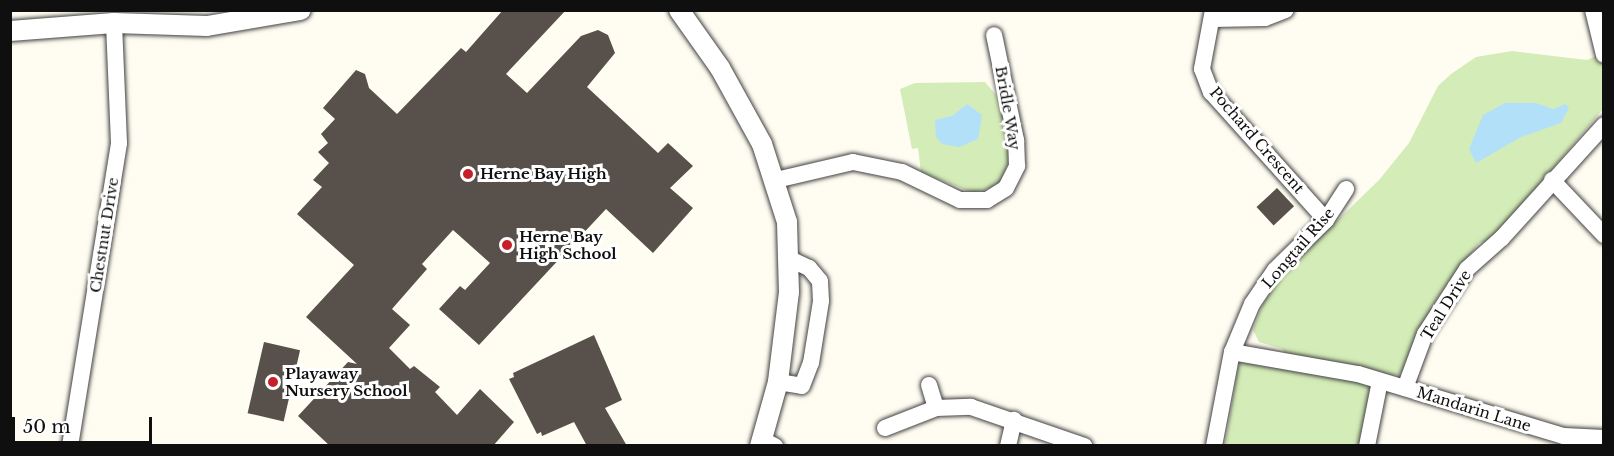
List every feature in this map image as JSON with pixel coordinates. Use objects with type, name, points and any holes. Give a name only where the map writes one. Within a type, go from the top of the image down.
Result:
[{"type":"street","points":[[10,31],[114,22],[207,26],[301,10]]},
{"type":"street","points":[[679,10],[745,110],[776,180],[790,259],[778,382],[765,443]]},
{"type":"street","name":"Pochard Crescent","points":[[1286,10],[1265,18],[1213,15],[1202,69],[1211,92],[1326,220]]},
{"type":"street","points":[[1593,10],[1604,55]]},
{"type":"street","name":"Chestnut Drive","points":[[70,446],[119,143],[114,22]]},
{"type":"street","name":"Bridle Way","points":[[776,180],[826,166],[860,162],[902,172],[960,200],[987,200],[1006,188],[1017,166],[1016,140],[994,35]]},
{"type":"street","name":"Teal Drive","points":[[1405,388],[1425,333],[1467,269],[1502,238],[1604,125]]},
{"type":"street","points":[[1552,180],[1604,235]]},
{"type":"street","name":"Longtail Rise","points":[[1214,446],[1232,352],[1252,304],[1275,270],[1326,220],[1346,189]]},
{"type":"street","points":[[778,382],[802,386],[811,363],[821,301],[820,281],[809,268],[790,259]]},
{"type":"street","name":"Mandarin Lane","points":[[1232,352],[1380,381],[1564,436],[1604,438]]},
{"type":"street","points":[[1366,446],[1380,381]]},
{"type":"street","points":[[929,385],[936,408]]},
{"type":"street","points":[[885,428],[936,408],[971,407],[1084,446]]},
{"type":"street","points":[[1008,446],[1014,420]]},
{"type":"green space","points":[[1512,51],[1587,60],[1603,53],[1603,109],[1492,240],[1479,243],[1437,298],[1405,370],[1398,375],[1384,374],[1367,445],[1225,446],[1238,367],[1244,360],[1287,356],[1282,349],[1259,342],[1253,330],[1263,304],[1284,272],[1379,180],[1409,143],[1438,86],[1476,57]]},
{"type":"green space","points":[[985,82],[1001,101],[1009,158],[1003,178],[996,186],[974,193],[921,172],[918,148],[912,149],[900,89],[915,83]]},
{"type":"water","points":[[1505,103],[1536,103],[1553,109],[1566,104],[1569,108],[1561,123],[1521,137],[1476,163],[1469,149],[1483,115]]},
{"type":"water","points":[[967,104],[982,115],[978,139],[959,147],[942,144],[936,137],[935,120],[952,116]]},
{"type":"building","name":"Herne Bay High","points":[[503,10],[566,10],[506,74],[527,93],[581,36],[598,30],[608,35],[615,53],[587,87],[658,153],[668,143],[693,166],[670,188],[693,208],[653,253],[606,209],[479,345],[439,309],[460,286],[465,290],[490,263],[453,230],[422,264],[427,269],[392,309],[410,325],[389,348],[410,369],[414,366],[440,387],[435,392],[457,415],[480,389],[514,422],[493,446],[330,446],[298,416],[348,362],[357,364],[306,317],[354,265],[297,214],[322,187],[313,180],[329,163],[318,152],[328,143],[321,134],[335,119],[323,108],[356,70],[365,74],[369,88],[397,114],[461,48],[466,52]]},
{"type":"building","points":[[1277,188],[1294,206],[1274,225],[1257,207]]},
{"type":"building","points":[[594,335],[622,400],[605,408],[627,446],[587,446],[574,422],[542,436],[541,432],[537,434],[509,379],[514,377],[513,373]]},
{"type":"building","name":"Playaway Nursery School","points":[[264,342],[300,350],[284,421],[248,413]]},
{"type":"place","name":"Herne Bay High","points":[[468,174]]},
{"type":"place","name":"Herne Bay High School","points":[[507,245]]},
{"type":"place","name":"Playaway Nursery School","points":[[273,382]]}]
